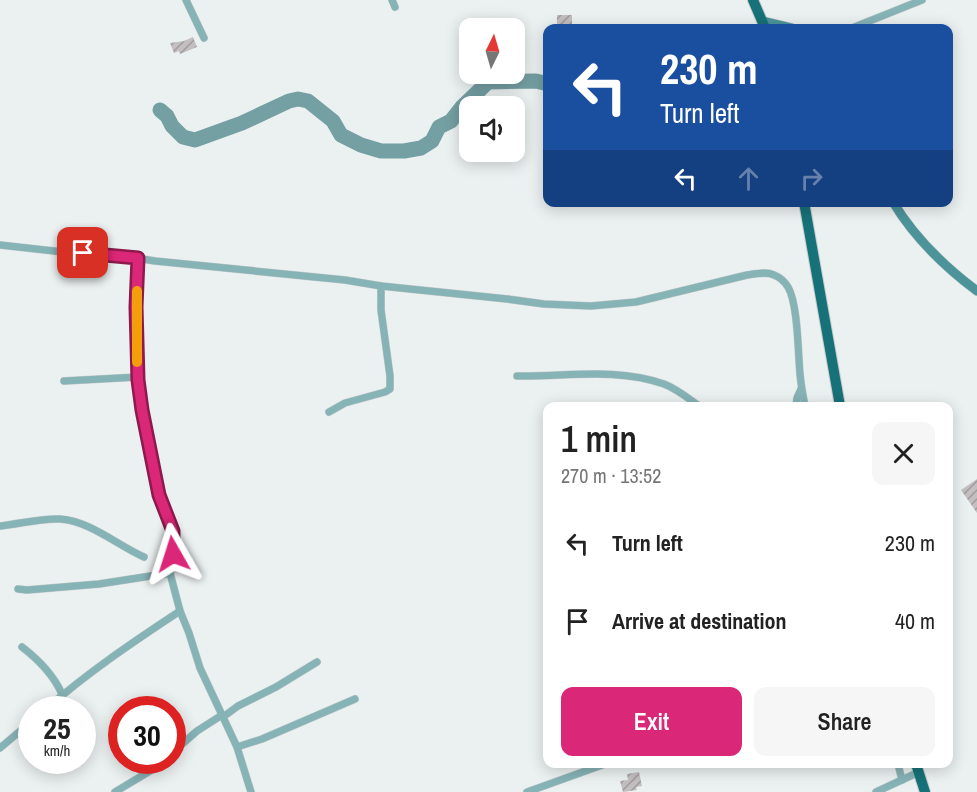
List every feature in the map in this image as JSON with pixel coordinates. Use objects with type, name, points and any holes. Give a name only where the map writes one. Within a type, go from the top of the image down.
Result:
[{"type":"highway","points":[[753,0],[764,24]]},
{"type":"highway","points":[[805,207],[839,402]]},
{"type":"highway","points":[[918,768],[925,792]]},
{"type":"main road","points":[[896,207],[901,216],[951,271],[977,291]]},
{"type":"street","points":[[186,0],[204,38]]},
{"type":"street","points":[[862,24],[922,0]]},
{"type":"street","points":[[0,245],[345,280],[544,304],[591,306],[636,302],[747,275],[773,274],[788,287],[792,297],[805,402]]},
{"type":"street","points":[[138,258],[136,307],[138,377],[142,410],[159,495],[173,531],[170,573],[180,611],[204,680],[237,747],[251,792]]},
{"type":"street","points":[[329,412],[345,403],[390,389],[381,310],[381,286]]},
{"type":"street","points":[[517,376],[584,373],[634,376],[669,386],[693,402]]},
{"type":"street","points":[[64,381],[138,377]]},
{"type":"street","points":[[796,402],[802,388]]},
{"type":"street","points":[[0,526],[52,519],[71,520],[97,531],[144,557]]},
{"type":"street","points":[[18,589],[99,584],[170,573]]},
{"type":"street","points":[[22,647],[50,673],[62,694],[180,611]]},
{"type":"street","points":[[186,741],[197,731],[238,706],[276,687],[317,662]]},
{"type":"street","points":[[237,747],[262,739],[355,699]]},
{"type":"street","points":[[0,748],[18,733]]},
{"type":"street","points":[[527,792],[541,790],[594,768]]},
{"type":"street","points":[[899,768],[902,780]]},
{"type":"street","points":[[876,792],[902,780],[918,768]]},
{"type":"street","points":[[115,792],[146,774]]},
{"type":"building","points":[[557,15],[572,15],[572,24],[557,24]]},
{"type":"building","points":[[193,37],[197,47],[180,54],[179,51],[174,53],[170,43]]},
{"type":"building","points":[[977,479],[977,513],[961,490]]},
{"type":"building","points":[[639,772],[642,786],[636,787],[637,790],[623,792],[620,781],[628,780],[627,774]]},
{"type":"waterway","points":[[160,110],[183,137],[195,140],[298,99],[308,101],[333,121],[341,135],[361,145],[381,151],[404,151],[421,148],[432,141],[439,127],[451,121],[488,82],[543,83]]},
{"type":"slow traffic","points":[[137,291],[137,362]]},
{"type":"route","points":[[83,253],[138,258],[136,307],[138,380],[159,495],[173,531],[173,554]]}]
